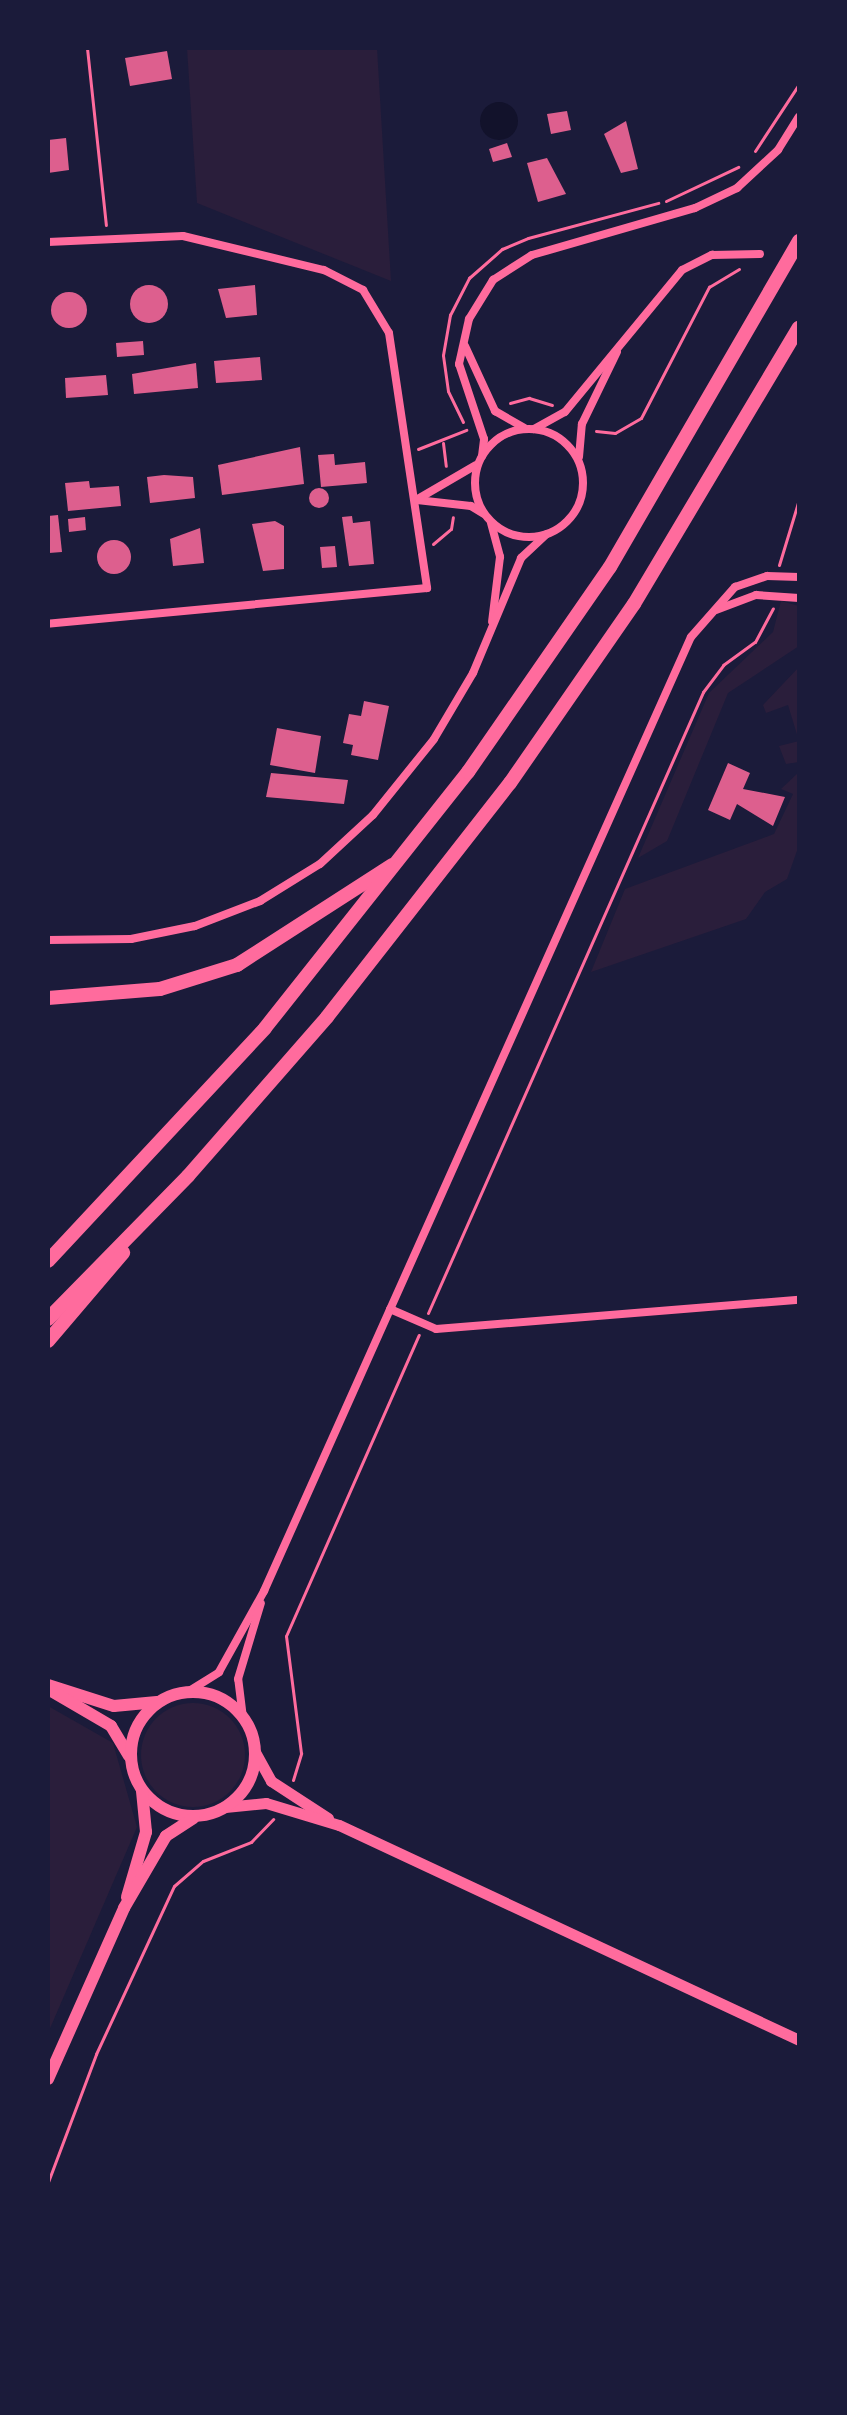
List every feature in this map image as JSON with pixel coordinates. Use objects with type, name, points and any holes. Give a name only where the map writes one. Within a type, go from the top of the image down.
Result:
[{"type":"highway","points":[[48,1261],[265,1028],[406,855],[610,567],[744,343],[799,241]]},
{"type":"highway","points":[[48,1341],[152,1213],[409,916],[634,604],[799,327]]},
{"type":"highway","points":[[48,998],[160,989],[237,965],[406,855]]},
{"type":"highway","points":[[48,1319],[152,1213]]},
{"type":"main road","points":[[48,1687],[114,1706],[160,1701],[186,1693],[218,1697],[243,1718],[262,1771],[339,1825]]},
{"type":"main road","points":[[48,1687],[111,1726],[131,1761],[142,1789],[146,1832],[124,1908]]},
{"type":"main road","points":[[131,1761],[137,1727],[160,1701]]},
{"type":"main road","points":[[225,1807],[248,1784],[255,1752]]},
{"type":"main road","points":[[142,1789],[176,1814],[197,1816]]},
{"type":"main road","points":[[48,2079],[124,1908],[166,1836],[197,1816],[245,1801],[339,1825],[799,2040]]},
{"type":"street","points":[[492,627],[500,557],[475,489],[484,439],[461,383],[464,342],[479,298],[512,266],[716,200],[758,173],[799,117]]},
{"type":"street","points":[[48,242],[107,236],[214,241],[324,270],[363,290],[389,333],[427,588],[48,624]]},
{"type":"street","points":[[416,500],[467,476],[502,436],[532,429],[565,412],[682,270],[712,255],[760,254]]},
{"type":"street","points":[[464,342],[495,411],[562,440],[580,464]]},
{"type":"street","points":[[48,940],[131,939],[195,926],[260,901],[320,864],[373,815],[434,739],[492,627],[521,558],[574,513],[583,481],[580,464],[582,424],[621,344]]},
{"type":"street","points":[[416,500],[471,506],[516,535],[547,534]]},
{"type":"street","points":[[186,1693],[219,1672],[264,1591],[678,660],[709,615],[735,587],[777,576],[799,577]]},
{"type":"street","points":[[709,615],[735,600],[775,596],[799,598]]},
{"type":"street","points":[[390,1309],[424,1324],[513,1325],[799,1300]]},
{"type":"street","points":[[243,1718],[238,1679],[264,1591]]},
{"type":"path","points":[[87,48],[107,236]]},
{"type":"path","points":[[582,424],[615,433],[641,418],[709,287],[751,269]]},
{"type":"path","points":[[777,576],[799,499]]},
{"type":"path","points":[[288,1790],[301,1753],[286,1636],[703,692],[765,630],[775,596]]},
{"type":"path","points":[[48,2182],[96,2054],[174,1886],[203,1861],[251,1842],[279,1808]]},
{"type":"shaded area","points":[[187,48],[377,48],[391,281],[197,203]]},
{"type":"shaded area","points":[[499,102],[512,108],[518,121],[512,134],[499,140],[486,134],[480,121],[486,108]]},
{"type":"shaded area","points":[[781,601],[799,606],[799,646],[728,693],[667,841],[638,858],[709,693],[773,632]]},
{"type":"shaded area","points":[[799,667],[799,741],[788,705],[766,713],[763,705]]},
{"type":"shaded area","points":[[799,741],[799,762],[786,764],[779,746]]},
{"type":"shaded area","points":[[799,772],[799,845],[787,879],[765,892],[746,919],[591,972],[625,889],[774,834],[793,794],[781,789]]},
{"type":"shaded area","points":[[193,1703],[213,1707],[236,1726],[245,1755],[241,1775],[222,1798],[193,1807],[173,1803],[150,1784],[141,1755],[145,1735],[164,1712]]},
{"type":"shaded area","points":[[48,1706],[113,1743],[137,1827],[48,2033]]},
{"type":"building","points":[[167,51],[172,79],[130,86],[125,58]]},
{"type":"building","points":[[567,111],[571,130],[551,134],[547,114]]},
{"type":"building","points":[[626,121],[638,169],[621,173],[604,134]]},
{"type":"building","points":[[66,138],[69,170],[48,173],[48,140]]},
{"type":"building","points":[[507,143],[512,157],[493,162],[489,149]]},
{"type":"building","points":[[547,158],[566,194],[538,202],[527,163]]},
{"type":"building","points":[[149,285],[163,290],[168,304],[163,318],[149,323],[135,318],[130,304],[135,290]]},
{"type":"building","points":[[255,285],[257,315],[226,318],[218,289]]},
{"type":"building","points":[[69,292],[82,297],[87,310],[82,323],[69,328],[56,323],[51,310],[56,297]]},
{"type":"building","points":[[143,341],[144,355],[117,357],[116,343]]},
{"type":"building","points":[[260,357],[262,380],[216,383],[214,361]]},
{"type":"building","points":[[196,363],[198,388],[134,394],[132,374]]},
{"type":"building","points":[[106,375],[108,395],[66,398],[65,378]]},
{"type":"building","points":[[300,447],[304,484],[222,495],[218,465]]},
{"type":"building","points":[[334,454],[335,465],[365,462],[367,483],[321,487],[318,455]]},
{"type":"building","points":[[147,477],[193,477],[195,498],[150,503]]},
{"type":"building","points":[[89,481],[90,488],[119,486],[121,506],[68,511],[65,483]]},
{"type":"building","points":[[319,488],[326,491],[329,498],[326,505],[319,508],[312,505],[309,498],[312,491]]},
{"type":"building","points":[[58,515],[62,552],[49,553],[48,516]]},
{"type":"building","points":[[352,516],[353,523],[370,521],[374,564],[349,566],[342,517]]},
{"type":"building","points":[[85,517],[86,530],[69,532],[68,519]]},
{"type":"building","points":[[275,521],[284,526],[284,569],[263,571],[252,524]]},
{"type":"building","points":[[200,528],[204,563],[173,566],[170,539]]},
{"type":"building","points":[[114,540],[126,545],[131,557],[126,569],[114,574],[102,569],[97,557],[102,545]]},
{"type":"building","points":[[335,546],[337,567],[322,568],[320,547]]},
{"type":"building","points":[[364,701],[389,706],[378,760],[351,755],[353,745],[343,743],[349,714],[361,716]]},
{"type":"building","points":[[277,728],[321,736],[315,773],[270,765]]},
{"type":"building","points":[[728,763],[750,773],[743,789],[785,797],[773,826],[737,804],[730,820],[708,810]]},
{"type":"building","points":[[271,773],[348,780],[344,804],[266,797]]}]
